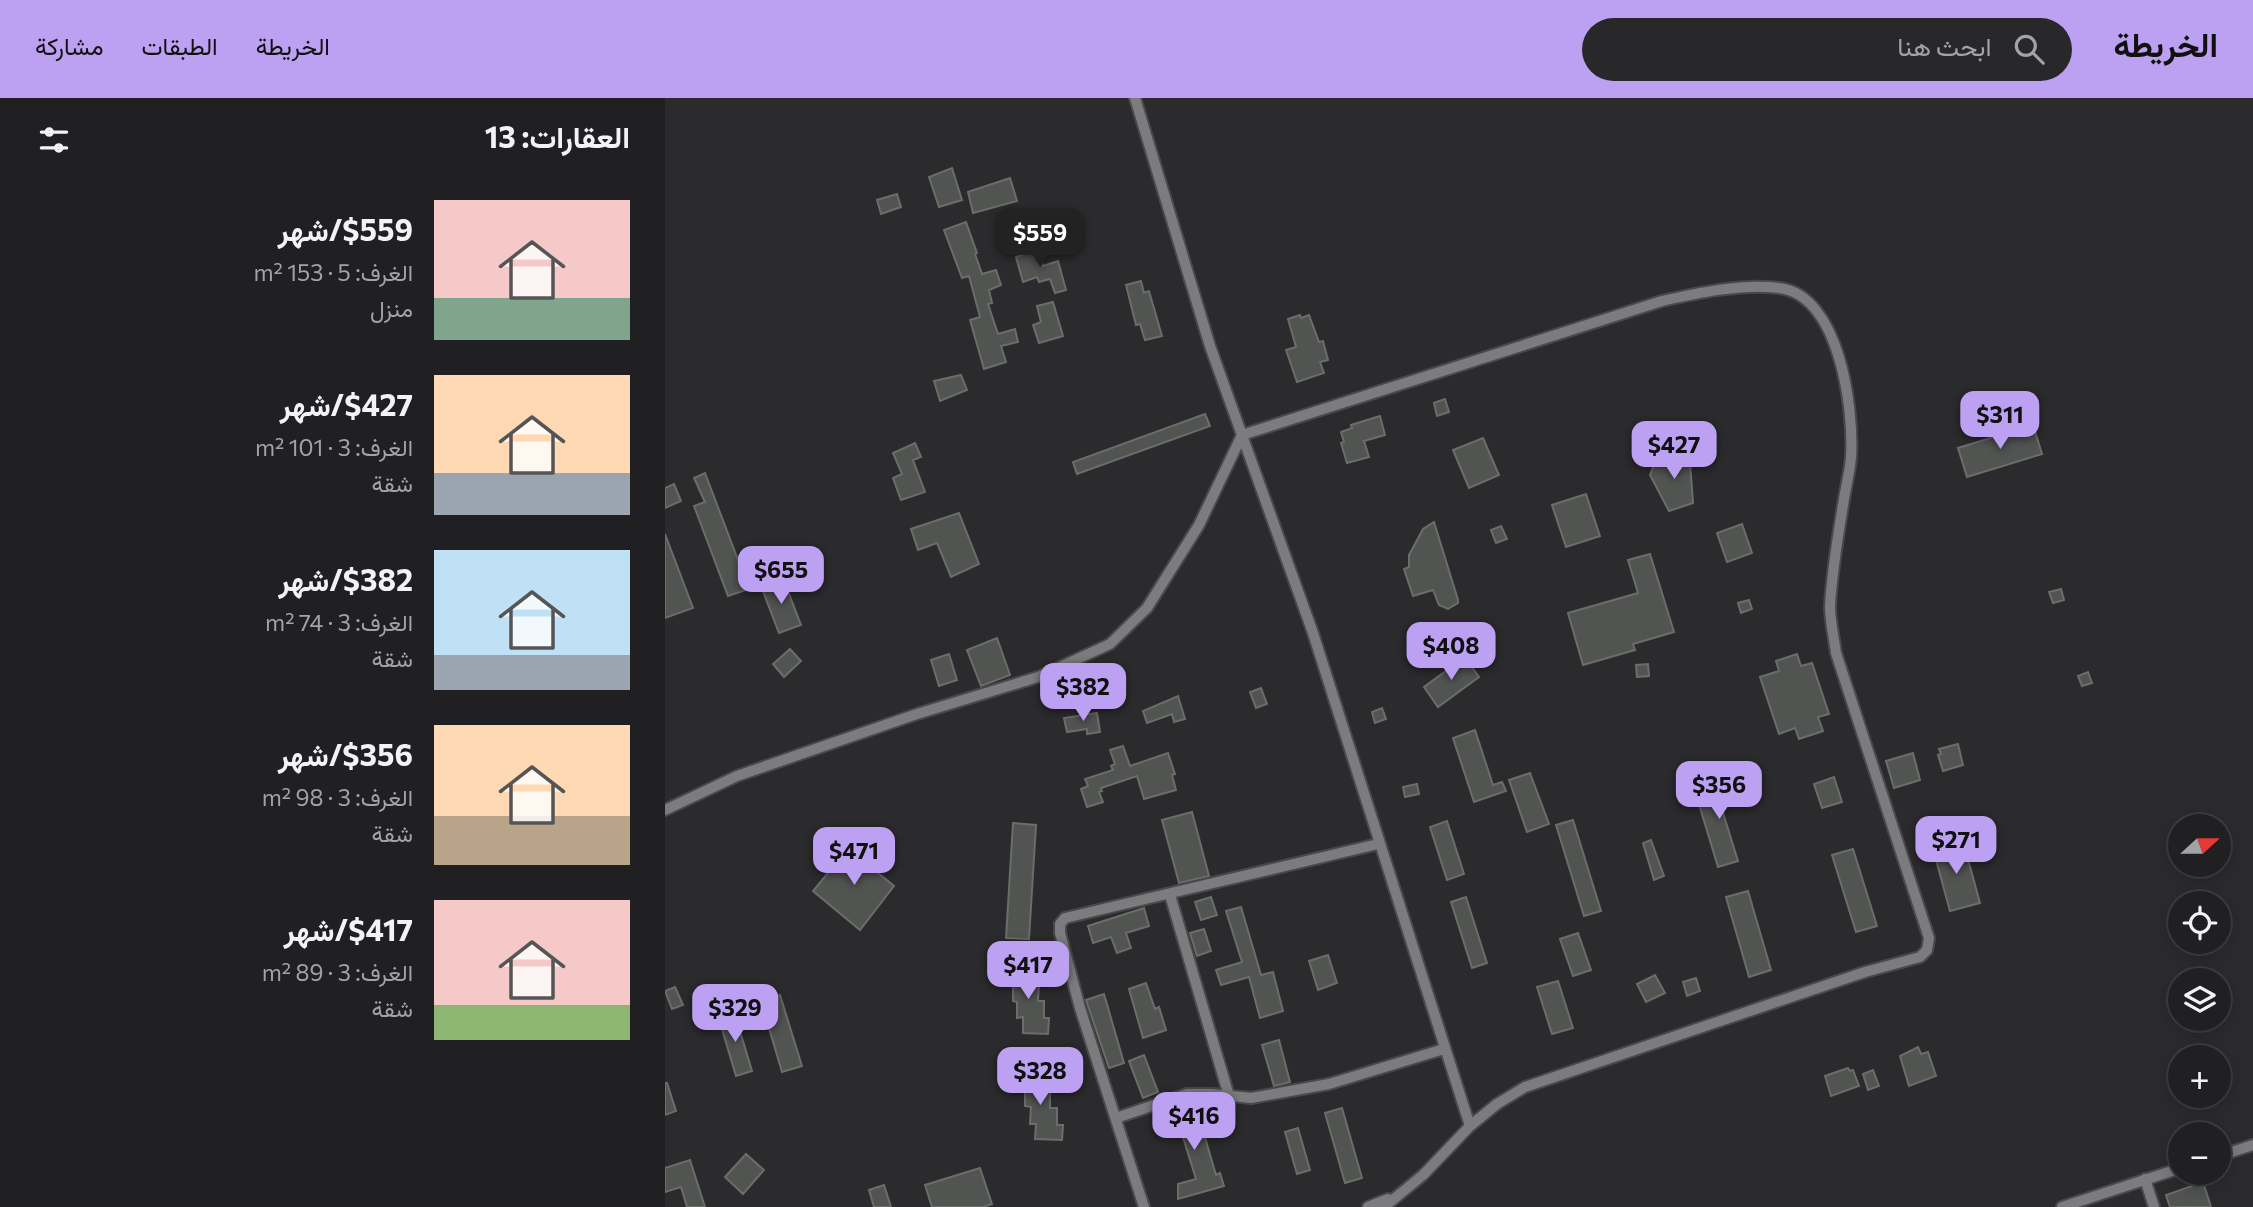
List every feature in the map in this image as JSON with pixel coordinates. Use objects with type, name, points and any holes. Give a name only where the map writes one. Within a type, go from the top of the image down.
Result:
[{"type":"street","points":[[1135,98],[1210,346],[1313,633],[1470,1126]]},
{"type":"street","points":[[665,810],[737,776],[917,714],[1038,677],[1109,644],[1147,608],[1199,525],[1242,435],[1662,301],[1727,289],[1780,288],[1800,296],[1818,313],[1835,344],[1847,388],[1851,457],[1830,609],[1836,653],[1929,938],[1927,950],[1920,957],[1865,972],[1525,1087],[1497,1104],[1470,1126],[1423,1175],[1384,1207]]},
{"type":"street","points":[[1144,1207],[1080,1008],[1060,924],[1065,918],[1378,844]]},
{"type":"street","points":[[1170,895],[1229,1096]]},
{"type":"street","points":[[1116,1118],[1187,1094],[1251,1098],[1329,1084],[1444,1049]]},
{"type":"street","points":[[2231,1152],[2253,1145]]},
{"type":"street","points":[[2062,1207],[2168,1172]]},
{"type":"street","points":[[2145,1179],[2154,1207]]},
{"type":"street","points":[[1368,1207],[1396,1196]]},
{"type":"building","points":[[952,168],[962,200],[939,207],[929,177]]},
{"type":"building","points":[[1010,178],[1017,201],[973,213],[968,192]]},
{"type":"building","points":[[897,194],[901,207],[881,214],[877,200]]},
{"type":"building","points":[[966,222],[982,274],[996,270],[1001,285],[989,290],[992,303],[988,304],[998,334],[1015,329],[1018,342],[1001,346],[1006,362],[984,369],[970,320],[980,317],[969,276],[962,278],[944,230]]},
{"type":"building","points":[[1037,245],[1043,266],[1058,261],[1066,290],[1055,293],[1050,279],[1039,282],[1037,277],[1023,282],[1016,257],[1029,252],[1028,248]]},
{"type":"building","points":[[1141,281],[1144,293],[1149,291],[1162,336],[1145,340],[1140,324],[1136,325],[1126,285]]},
{"type":"building","points":[[1053,302],[1063,336],[1039,343],[1033,325],[1041,322],[1037,306]]},
{"type":"building","points":[[1300,315],[1301,318],[1309,315],[1319,342],[1323,341],[1328,360],[1320,362],[1324,373],[1297,382],[1286,350],[1296,347],[1288,319]]},
{"type":"building","points":[[961,375],[967,390],[940,401],[934,381]]},
{"type":"building","points":[[1445,399],[1449,412],[1437,416],[1434,403]]},
{"type":"building","points":[[1205,414],[1210,426],[1077,474],[1073,462]]},
{"type":"building","points":[[1380,416],[1385,435],[1364,441],[1369,457],[1347,463],[1341,432],[1352,428],[1351,425]]},
{"type":"building","points":[[2033,425],[2042,454],[1967,477],[1958,448]]},
{"type":"building","points":[[1483,438],[1499,475],[1469,488],[1453,450]]},
{"type":"building","points":[[915,443],[921,457],[913,460],[925,492],[901,500],[893,478],[902,474],[893,453]]},
{"type":"building","points":[[1679,453],[1690,462],[1693,503],[1669,511],[1650,475],[1655,462]]},
{"type":"building","points":[[705,473],[749,589],[728,596],[694,506],[705,502],[694,478]]},
{"type":"building","points":[[674,484],[681,501],[665,508],[665,488]]},
{"type":"building","points":[[1586,494],[1600,536],[1566,547],[1552,505]]},
{"type":"building","points":[[959,513],[979,564],[951,577],[937,543],[918,550],[911,529]]},
{"type":"building","points":[[1434,522],[1458,600],[1458,603],[1448,609],[1439,605],[1433,590],[1413,596],[1404,569],[1409,567],[1409,555],[1423,529]]},
{"type":"building","points":[[1742,524],[1752,553],[1727,562],[1717,533]]},
{"type":"building","points":[[1501,526],[1507,539],[1496,543],[1491,530]]},
{"type":"building","points":[[665,534],[693,608],[665,618]]},
{"type":"building","points":[[1650,554],[1674,632],[1633,644],[1635,650],[1583,665],[1568,613],[1638,593],[1628,560]]},
{"type":"building","points":[[783,578],[801,625],[779,633],[761,586]]},
{"type":"building","points":[[2061,589],[2064,600],[2053,603],[2049,592]]},
{"type":"building","points":[[1749,600],[1752,609],[1741,613],[1738,603]]},
{"type":"building","points":[[997,638],[1010,675],[981,686],[967,650]]},
{"type":"building","points":[[790,649],[801,661],[784,677],[773,664]]},
{"type":"building","points":[[949,654],[957,680],[939,686],[931,660]]},
{"type":"building","points":[[1797,654],[1801,666],[1812,663],[1829,714],[1818,717],[1823,731],[1799,739],[1795,728],[1779,734],[1760,677],[1779,671],[1776,661]]},
{"type":"building","points":[[1465,657],[1479,677],[1438,707],[1424,687]]},
{"type":"building","points":[[1648,664],[1649,676],[1637,677],[1636,665]]},
{"type":"building","points":[[2088,672],[2092,683],[2082,686],[2078,676]]},
{"type":"building","points":[[1261,688],[1267,704],[1256,708],[1250,692]]},
{"type":"building","points":[[1178,696],[1185,719],[1174,722],[1172,714],[1147,723],[1143,711]]},
{"type":"building","points":[[1382,708],[1386,719],[1375,723],[1372,712]]},
{"type":"building","points":[[1097,713],[1100,732],[1087,734],[1087,729],[1067,732],[1064,718]]},
{"type":"building","points":[[1475,730],[1493,785],[1502,782],[1506,791],[1474,802],[1453,738]]},
{"type":"building","points":[[1958,744],[1963,765],[1943,771],[1939,749]]},
{"type":"building","points":[[1123,746],[1130,766],[1168,753],[1175,774],[1172,775],[1176,790],[1144,799],[1137,776],[1101,788],[1102,791],[1099,792],[1103,802],[1087,807],[1081,789],[1088,786],[1085,779],[1113,770],[1111,766],[1115,764],[1110,750]]},
{"type":"building","points":[[1913,753],[1920,780],[1894,788],[1886,761]]},
{"type":"building","points":[[1530,773],[1549,824],[1527,832],[1509,780]]},
{"type":"building","points":[[1834,777],[1842,802],[1822,808],[1814,784]]},
{"type":"building","points":[[1417,784],[1419,794],[1405,797],[1403,787]]},
{"type":"building","points":[[1747,784],[1750,793],[1720,803],[1738,861],[1718,867],[1695,791],[1715,785],[1717,793]]},
{"type":"building","points":[[1192,812],[1209,876],[1179,883],[1162,820]]},
{"type":"building","points":[[1573,820],[1601,911],[1584,916],[1556,825]]},
{"type":"building","points":[[1447,821],[1464,874],[1447,880],[1430,827]]},
{"type":"building","points":[[1013,823],[1036,825],[1029,939],[1006,938]]},
{"type":"building","points":[[1651,840],[1664,876],[1654,880],[1643,843]]},
{"type":"building","points":[[854,841],[873,857],[867,864],[894,886],[860,930],[813,891]]},
{"type":"building","points":[[1963,841],[1980,903],[1950,911],[1933,849]]},
{"type":"building","points":[[1853,849],[1877,926],[1856,932],[1832,855]]},
{"type":"building","points":[[1748,891],[1771,970],[1749,977],[1726,897]]},
{"type":"building","points":[[1211,897],[1217,915],[1201,920],[1195,902]]},
{"type":"building","points":[[1466,897],[1487,963],[1472,968],[1451,902]]},
{"type":"building","points":[[1241,907],[1261,975],[1273,972],[1283,1011],[1260,1018],[1249,977],[1221,985],[1216,970],[1242,962],[1226,911]]},
{"type":"building","points":[[1144,908],[1149,926],[1126,933],[1131,948],[1117,953],[1111,937],[1093,943],[1088,926]]},
{"type":"building","points":[[1204,929],[1211,951],[1197,956],[1190,933]]},
{"type":"building","points":[[1578,933],[1591,970],[1573,976],[1560,939]]},
{"type":"building","points":[[1328,955],[1337,983],[1318,990],[1309,961]]},
{"type":"building","points":[[1008,967],[1032,968],[1032,984],[1039,984],[1038,1001],[1044,1001],[1044,1018],[1049,1018],[1048,1034],[1023,1033],[1023,1017],[1017,1018],[1017,1002],[1013,1001],[1013,983],[1008,983]]},
{"type":"building","points":[[1655,975],[1665,993],[1646,1002],[1637,984]]},
{"type":"building","points":[[1696,978],[1700,991],[1687,996],[1683,982]]},
{"type":"building","points":[[1558,981],[1573,1028],[1552,1034],[1537,987]]},
{"type":"building","points":[[1146,983],[1155,1009],[1159,1007],[1166,1030],[1143,1038],[1129,989]]},
{"type":"building","points":[[675,987],[683,1005],[672,1009],[665,991]]},
{"type":"building","points":[[1104,994],[1124,1063],[1109,1068],[1086,1000]]},
{"type":"building","points":[[780,995],[802,1066],[782,1072],[761,1001]]},
{"type":"building","points":[[734,1011],[752,1071],[736,1076],[718,1016]]},
{"type":"building","points":[[1279,1040],[1290,1082],[1274,1086],[1262,1045]]},
{"type":"building","points":[[1918,1047],[1921,1054],[1928,1052],[1936,1076],[1909,1086],[1900,1056]]},
{"type":"building","points":[[1144,1055],[1158,1092],[1143,1098],[1129,1061]]},
{"type":"building","points":[[1848,1068],[1853,1070],[1859,1086],[1831,1096],[1825,1076]]},
{"type":"building","points":[[1873,1070],[1879,1086],[1868,1090],[1863,1074]]},
{"type":"building","points":[[1019,1073],[1045,1074],[1044,1091],[1050,1091],[1050,1108],[1057,1108],[1057,1125],[1063,1125],[1062,1140],[1035,1139],[1036,1124],[1030,1124],[1031,1107],[1025,1106],[1025,1090],[1019,1090]]},
{"type":"building","points":[[665,1083],[676,1111],[665,1115]]},
{"type":"building","points":[[1200,1108],[1206,1126],[1202,1127],[1216,1175],[1220,1173],[1224,1186],[1178,1199],[1178,1184],[1196,1179],[1181,1131],[1163,1136],[1159,1120]]},
{"type":"building","points":[[1342,1108],[1362,1178],[1345,1183],[1325,1113]]},
{"type":"building","points":[[1298,1128],[1310,1170],[1297,1174],[1285,1132]]},
{"type":"building","points":[[746,1154],[764,1170],[743,1194],[725,1177]]},
{"type":"building","points":[[690,1160],[705,1207],[687,1207],[681,1187],[665,1192],[665,1168]]},
{"type":"building","points":[[980,1168],[992,1204],[983,1207],[932,1207],[925,1185]]},
{"type":"building","points":[[884,1185],[891,1207],[874,1207],[869,1190]]},
{"type":"building","points":[[2194,1185],[2204,1185],[2211,1207],[2170,1207],[2166,1195]]}]
